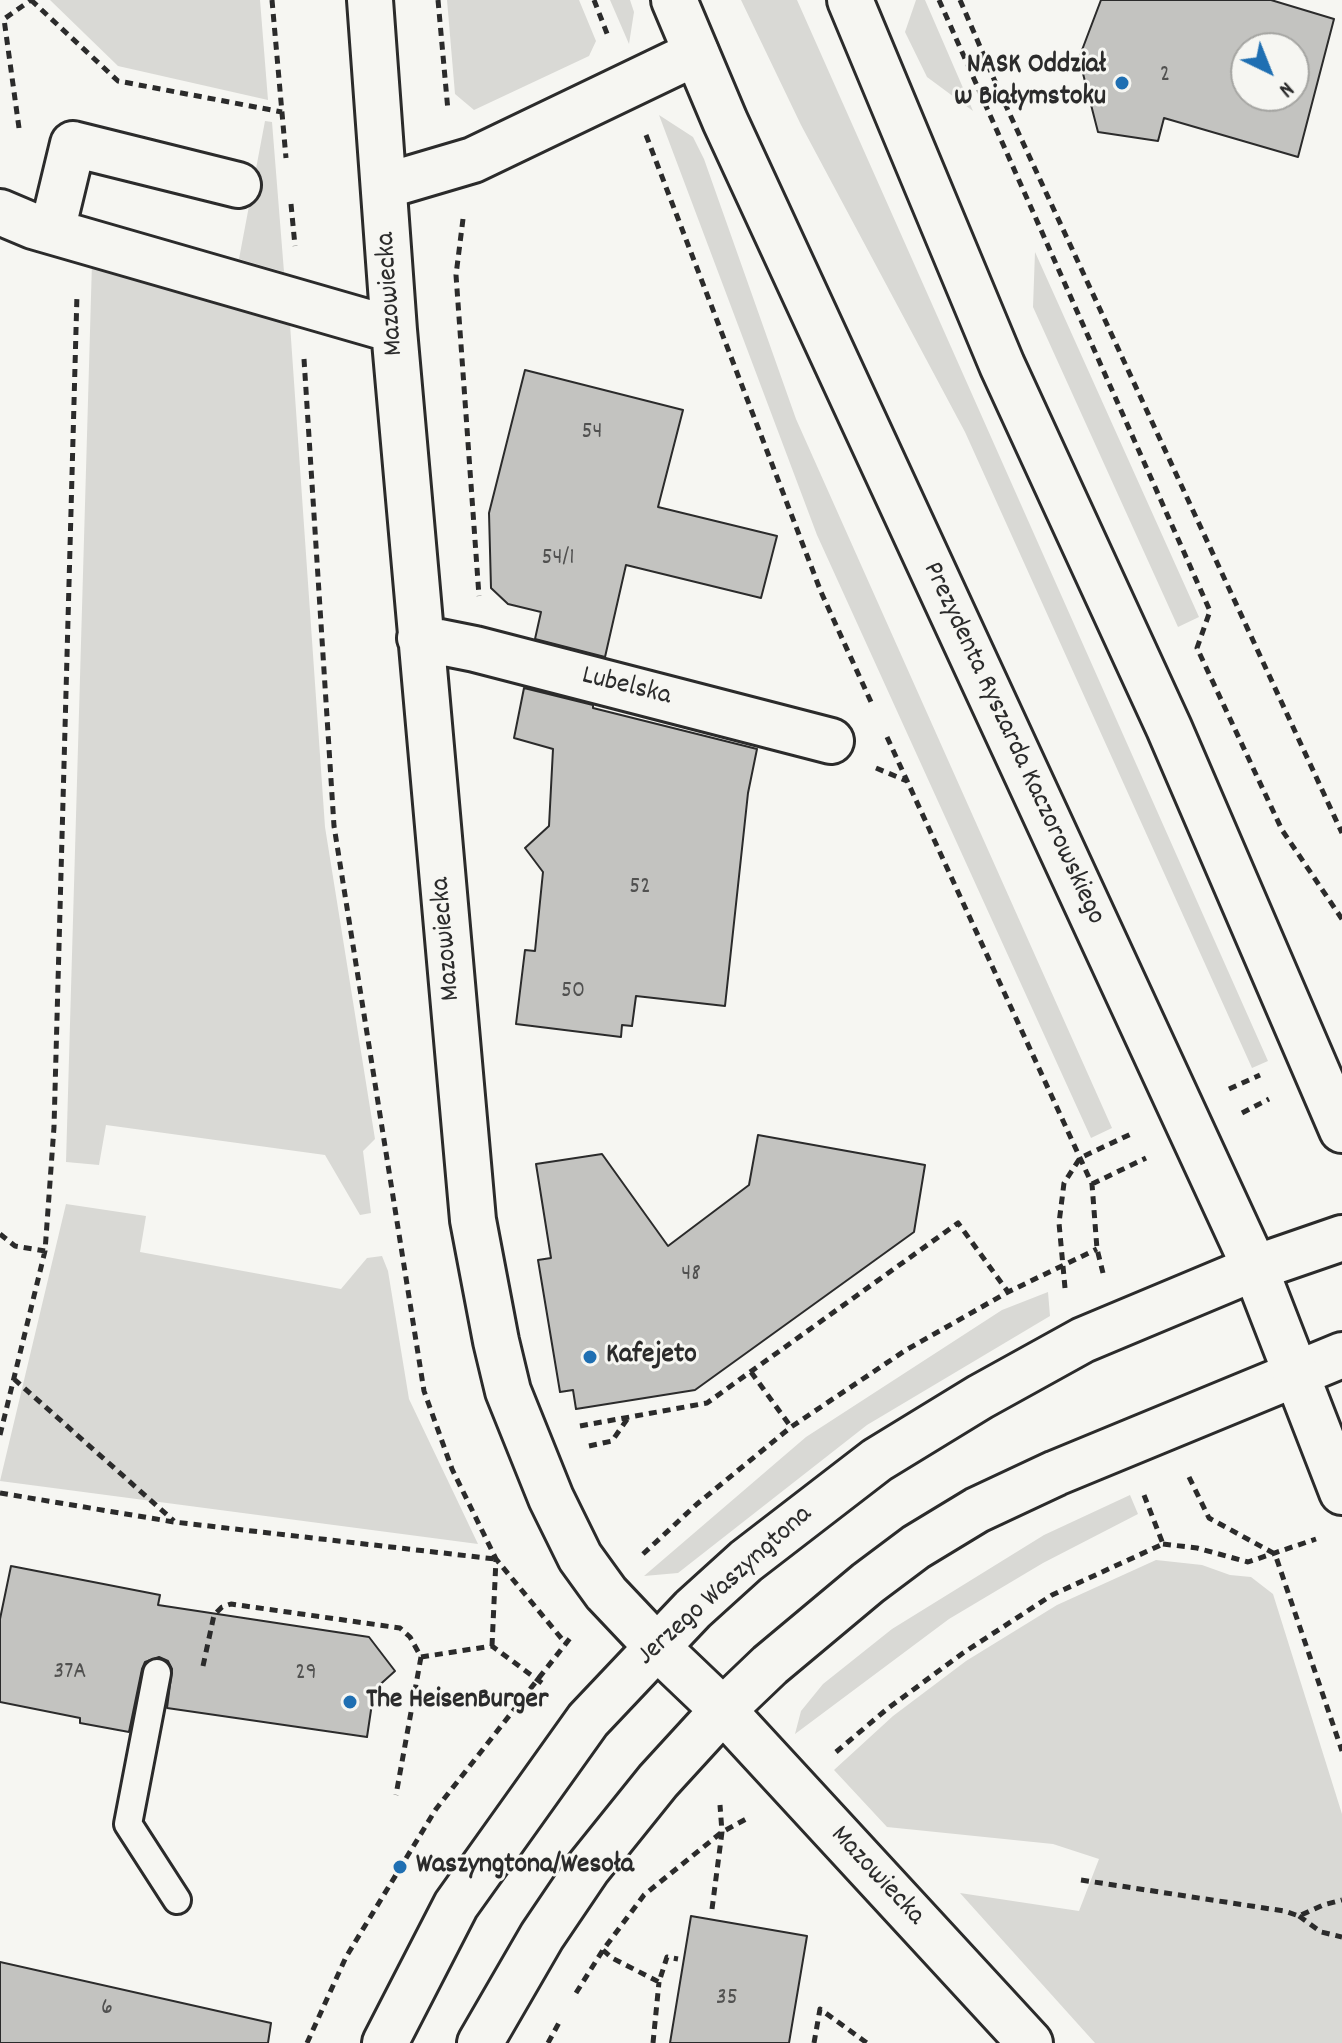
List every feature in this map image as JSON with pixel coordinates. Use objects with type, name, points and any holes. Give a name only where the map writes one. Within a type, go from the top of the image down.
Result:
[{"type":"street","name":"Mazowiecka","points":[[370,0],[420,638],[473,1220],[508,1391],[551,1498],[580,1557],[606,1593],[723,1710],[1030,2043]]},
{"type":"street","name":"Prezydenta Ryszarda Kaczorowskiego","points":[[674,0],[732,135],[1255,1268],[1342,1492]]},
{"type":"street","points":[[850,0],[1002,365],[1169,728],[1342,1130]]},
{"type":"street","points":[[385,186],[473,160],[696,53]]},
{"type":"street","points":[[66,235],[73,144],[238,185]]},
{"type":"street","points":[[0,212],[66,235],[394,330]]},
{"type":"street","name":"Lubelska","points":[[420,638],[475,649],[831,741]]},
{"type":"street","name":"Jerzego Waszyngtona","points":[[385,2043],[456,1905],[588,1720],[693,1609],[746,1561],[877,1460],[980,1397],[1101,1333],[1255,1268],[1342,1238]]},
{"type":"street","points":[[480,2043],[542,1936],[588,1868],[658,1781],[723,1710],[822,1620],[916,1547],[977,1510],[1056,1473],[1342,1355]]},
{"type":"lane","points":[[157,1673],[128,1824],[177,1900]]},
{"type":"path","points":[[20,137],[4,19],[31,0],[118,81],[282,112]]},
{"type":"path","points":[[272,0],[288,170]]},
{"type":"path","points":[[438,0],[455,165],[466,202],[456,275],[479,602],[475,649]]},
{"type":"path","points":[[594,0],[821,592],[876,714]]},
{"type":"path","points":[[939,0],[1210,611],[1197,648],[1282,830],[1342,919]]},
{"type":"path","points":[[960,0],[1000,93],[1342,833]]},
{"type":"path","points":[[290,200],[300,303],[334,826],[424,1391],[452,1469],[496,1559],[566,1644]]},
{"type":"path","points":[[0,1435],[45,1251],[54,1127],[66,235]]},
{"type":"path","points":[[882,727],[1092,1184],[1101,1333]]},
{"type":"path","points":[[1080,1158],[1064,1183],[1059,1223],[1062,1268],[1065,1287],[1101,1333]]},
{"type":"path","points":[[574,1427],[707,1403],[958,1223],[1008,1292]]},
{"type":"path","points":[[0,1234],[15,1246],[45,1251]]},
{"type":"path","points":[[307,2043],[346,1957],[436,1809],[606,1593],[634,1562],[697,1504],[791,1427],[906,1350],[1008,1292],[1097,1249]]},
{"type":"path","points":[[751,1372],[791,1427]]},
{"type":"path","points":[[14,1379],[174,1522]]},
{"type":"path","points":[[612,1441],[628,1418]]},
{"type":"path","points":[[1124,1445],[1163,1544]]},
{"type":"path","points":[[0,1493],[174,1522],[496,1559]]},
{"type":"path","points":[[569,2004],[603,1950],[644,1895],[722,1832],[779,1802],[887,1709],[1052,1595],[1163,1544],[1197,1548],[1248,1562],[1329,1535]]},
{"type":"path","points":[[1275,1554],[1342,1751]]},
{"type":"path","points":[[492,1646],[496,1559]]},
{"type":"path","points":[[201,1676],[214,1615],[231,1604],[400,1628],[410,1637],[421,1657],[396,1795]]},
{"type":"path","points":[[421,1657],[492,1646],[588,1720]]},
{"type":"path","points":[[712,1909],[722,1832],[720,1805]]},
{"type":"path","points":[[1081,1880],[1284,1911],[1299,1916],[1321,1932],[1342,1937]]},
{"type":"path","points":[[1299,1916],[1342,1900]]},
{"type":"path","points":[[596,1945],[612,1958],[659,1982]]},
{"type":"path","points":[[653,2043],[659,1982],[667,1957],[678,1959]]},
{"type":"path","points":[[814,2043],[820,2009],[867,2043]]},
{"type":"path","points":[[548,2043],[562,2017]]},
{"type":"shaded area","points":[[50,0],[260,0],[268,100],[118,66]]},
{"type":"shaded area","points":[[447,0],[579,0],[596,41],[589,56],[474,110],[455,94]]},
{"type":"shaded area","points":[[610,0],[630,0],[634,12],[629,44]]},
{"type":"shaded area","points":[[741,0],[797,0],[1268,1061],[1252,1068],[965,432],[801,125]]},
{"type":"shaded area","points":[[916,0],[925,0],[973,111],[927,77],[905,32]]},
{"type":"shaded area","points":[[659,115],[693,137],[704,159],[796,419],[1112,1128],[1091,1138],[817,535]]},
{"type":"shaded area","points":[[265,121],[272,122],[284,272],[239,259]]},
{"type":"shaded area","points":[[1035,252],[1199,617],[1178,627],[1033,307]]},
{"type":"shaded area","points":[[92,262],[289,310],[325,827],[375,1139],[363,1151],[371,1213],[360,1215],[325,1155],[106,1125],[99,1165],[66,1162]]},
{"type":"shaded area","points":[[66,1204],[146,1216],[140,1252],[341,1289],[367,1258],[382,1256],[388,1271],[409,1399],[478,1544],[0,1481]]},
{"type":"shaded area","points":[[1048,1292],[1050,1316],[867,1425],[678,1573],[644,1576],[806,1437],[1002,1310]]},
{"type":"shaded area","points":[[1130,1495],[1138,1514],[1043,1563],[949,1619],[795,1734],[801,1711],[823,1684],[892,1629],[1044,1535]]},
{"type":"shaded area","points":[[1156,1560],[1202,1565],[1230,1575],[1251,1577],[1273,1594],[1342,1814],[1342,2043],[1095,2043],[960,1893],[1079,1911],[1099,1859],[1053,1844],[887,1827],[834,1770],[893,1716],[966,1661],[1057,1605]]},
{"type":"building","points":[[1101,0],[1271,0],[1334,19],[1310,111],[1310,32],[1230,32],[1230,112],[1310,112],[1298,157],[1164,118],[1158,141],[1098,132],[1079,58]]},
{"type":"building","points":[[525,370],[683,410],[658,507],[777,536],[761,598],[626,565],[605,657],[535,639],[541,612],[508,604],[491,588],[489,513]]},
{"type":"building","points":[[524,688],[757,749],[748,793],[725,1006],[636,996],[632,1026],[622,1025],[621,1037],[516,1024],[525,950],[535,951],[543,872],[525,848],[549,826],[553,749],[514,738]]},
{"type":"building","points":[[758,1135],[925,1165],[914,1232],[695,1390],[576,1409],[573,1390],[560,1392],[538,1260],[551,1258],[536,1164],[602,1154],[668,1246],[749,1185]]},
{"type":"building","points":[[11,1566],[160,1595],[158,1605],[369,1637],[395,1671],[374,1690],[367,1737],[167,1708],[172,1669],[168,1661],[159,1657],[145,1662],[142,1669],[129,1732],[80,1723],[80,1718],[0,1702],[0,1619]]},
{"type":"building","points":[[691,1916],[807,1936],[789,2043],[670,2043]]},
{"type":"building","points":[[0,1962],[271,2023],[268,2043],[0,2043]]},
{"type":"place","name":"NASK Oddział w Białymstoku","points":[[1122,83]]},
{"type":"place","name":"Kafejeto","points":[[590,1357]]},
{"type":"place","name":"The HeisenBurger","points":[[350,1702]]},
{"type":"place","name":"Waszyngtona/Wesoła","points":[[400,1867]]}]
